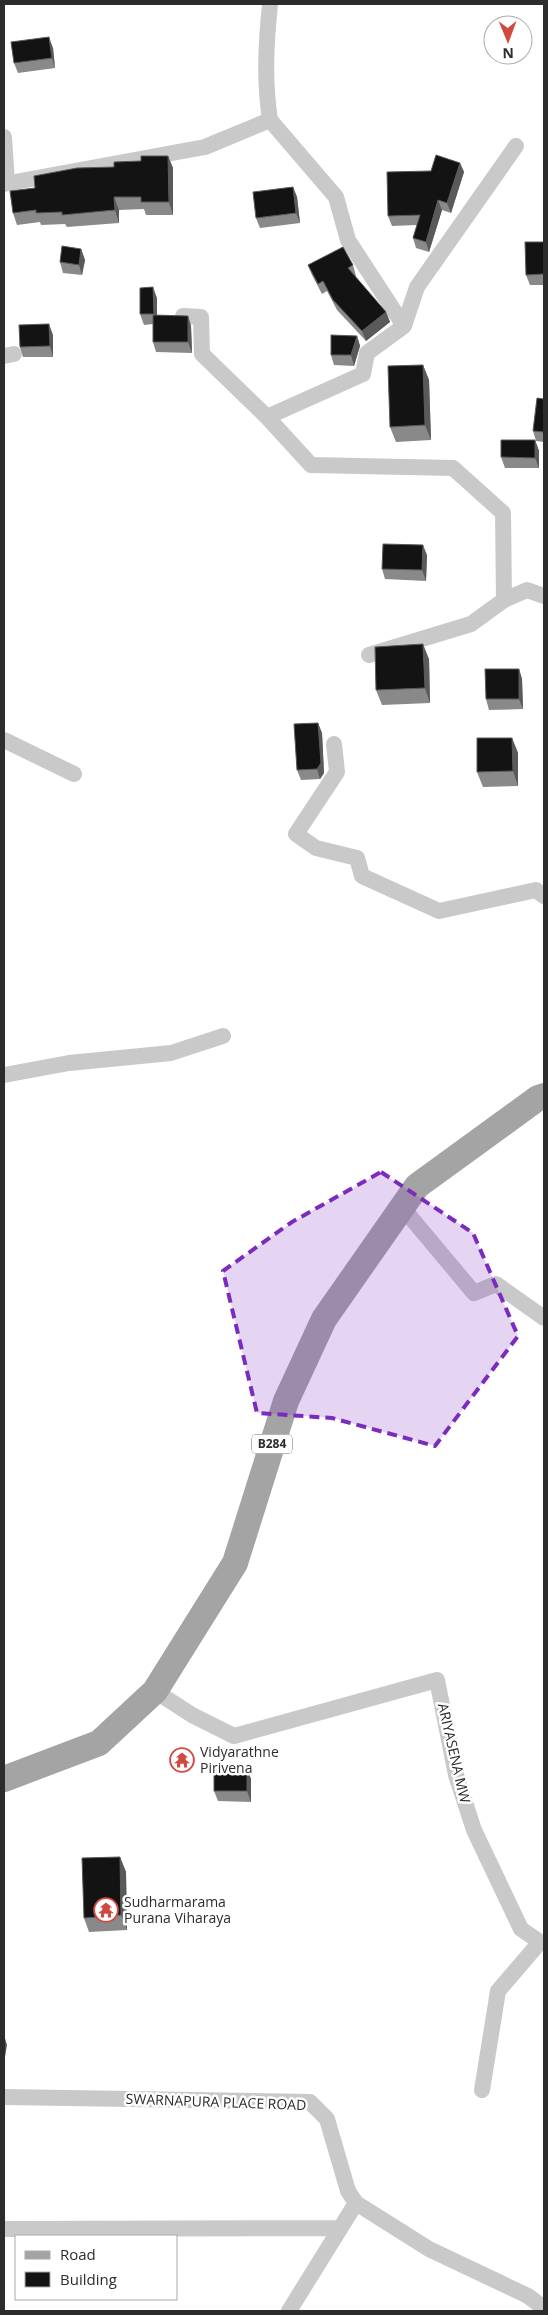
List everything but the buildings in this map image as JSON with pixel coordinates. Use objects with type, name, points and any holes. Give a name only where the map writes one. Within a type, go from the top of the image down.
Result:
[{"type":"main road","name":"B284","points":[[4,1779],[99,1743],[155,1691],[235,1563],[286,1401],[324,1320],[417,1186],[538,1098],[544,1096]]},
{"type":"street","points":[[270,4],[264,55],[265,90],[270,120],[336,198],[348,240],[404,326]]},
{"type":"street","points":[[4,137],[5,183],[205,147],[270,120]]},
{"type":"street","points":[[267,417],[363,374],[367,353],[404,326],[417,287],[516,146]]},
{"type":"street","points":[[184,316],[201,318],[202,354],[267,417],[311,465],[453,468],[503,513],[504,600]]},
{"type":"street","points":[[370,655],[471,624],[504,600],[527,590],[544,596]]},
{"type":"street","points":[[4,740],[74,774]]},
{"type":"street","points":[[334,744],[336,772],[296,834],[316,848],[357,858],[362,876],[439,911],[536,890],[544,896]]},
{"type":"street","points":[[4,1075],[69,1063],[171,1053],[223,1036]]},
{"type":"street","points":[[402,1207],[474,1293],[496,1284],[544,1318]]},
{"type":"street","name":"ARIYASENA MW","points":[[155,1691],[192,1715],[234,1736],[437,1680],[456,1775],[474,1830],[521,1929],[540,1942],[498,1991],[482,2090]]},
{"type":"street","name":"SWARNAPURA PLACE ROAD","points":[[4,2098],[310,2102],[327,2119],[348,2191],[356,2203]]},
{"type":"street","points":[[289,2311],[356,2203],[429,2249],[528,2296],[544,2308]]},
{"type":"street","points":[[4,2228],[340,2228]]},
{"type":"highlighted area","points":[[381,1172],[473,1233],[518,1336],[435,1446],[332,1418],[257,1413],[223,1271],[292,1222]]},
{"type":"place","name":"Vidyarathne Pirivena","points":[[182,1760]]},
{"type":"place","name":"Sudharmarama Purana Viharaya","points":[[106,1910]]}]
